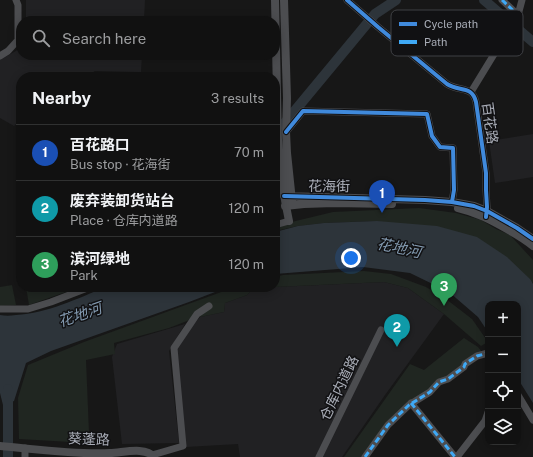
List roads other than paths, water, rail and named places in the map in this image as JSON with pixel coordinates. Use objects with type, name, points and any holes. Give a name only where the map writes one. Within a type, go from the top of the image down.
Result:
[{"type":"street","points":[[16,0],[18,5],[18,16]]},
{"type":"street","points":[[275,0],[275,16]]},
{"type":"street","points":[[280,223],[288,221],[289,206],[286,132],[288,98],[284,0]]},
{"type":"street","name":"百花路","points":[[347,0],[391,37]]},
{"type":"street","points":[[502,0],[511,10]]},
{"type":"street","points":[[519,10],[522,0]]},
{"type":"street","points":[[0,56],[8,51],[16,42]]},
{"type":"street","name":"百花路","points":[[414,56],[447,84],[471,92],[475,97],[486,173],[486,214]]},
{"type":"street","points":[[471,92],[492,56]]},
{"type":"street","points":[[276,60],[276,72]]},
{"type":"street","points":[[286,132],[303,111],[427,114],[432,136],[440,147],[453,148],[454,190],[452,202]]},
{"type":"street","points":[[280,166],[288,196]]},
{"type":"street","name":"花海街","points":[[288,196],[417,200],[452,202],[474,206],[533,246]]},
{"type":"street","name":"花海街","points":[[289,206],[334,203],[417,204],[457,208],[486,214],[517,228],[533,239]]},
{"type":"street","points":[[0,309],[28,309],[77,292]]},
{"type":"street","points":[[153,456],[183,446],[174,348],[197,314],[209,306]]},
{"type":"street","name":"仓库内道路","points":[[319,457],[381,330]]},
{"type":"street","points":[[365,457],[388,425],[411,404],[430,392],[439,382],[448,379],[464,367],[465,364],[477,356],[485,354]]},
{"type":"street","points":[[521,400],[533,420]]},
{"type":"street","points":[[411,404],[456,457],[485,421]]},
{"type":"street","name":"葵蓬路","points":[[0,446],[93,453],[140,450],[153,456]]},
{"type":"street","points":[[24,448],[25,457]]},
{"type":"water","name":"花地河","points":[[377,221],[437,226],[477,237],[507,257],[531,280],[533,284],[533,403],[521,384],[521,301],[485,301],[485,328],[478,317],[449,292],[410,273],[363,267],[280,274],[280,231],[298,226],[324,223]]},
{"type":"water","name":"花地河","points":[[94,292],[215,292],[51,351],[26,363],[14,401],[3,405],[0,393],[0,315],[12,316],[28,314],[62,305]]},
{"type":"waterway","points":[[283,125],[375,14],[396,0]]},
{"type":"waterway","points":[[484,0],[496,10]]},
{"type":"waterway","points":[[523,33],[533,42]]},
{"type":"waterway","points":[[8,389],[8,457]]},
{"type":"place","name":"百花路口","points":[[382,213]]},
{"type":"place","name":"滨河绿地","points":[[444,306]]},
{"type":"place","name":"废弃装卸货站台","points":[[397,347]]}]
